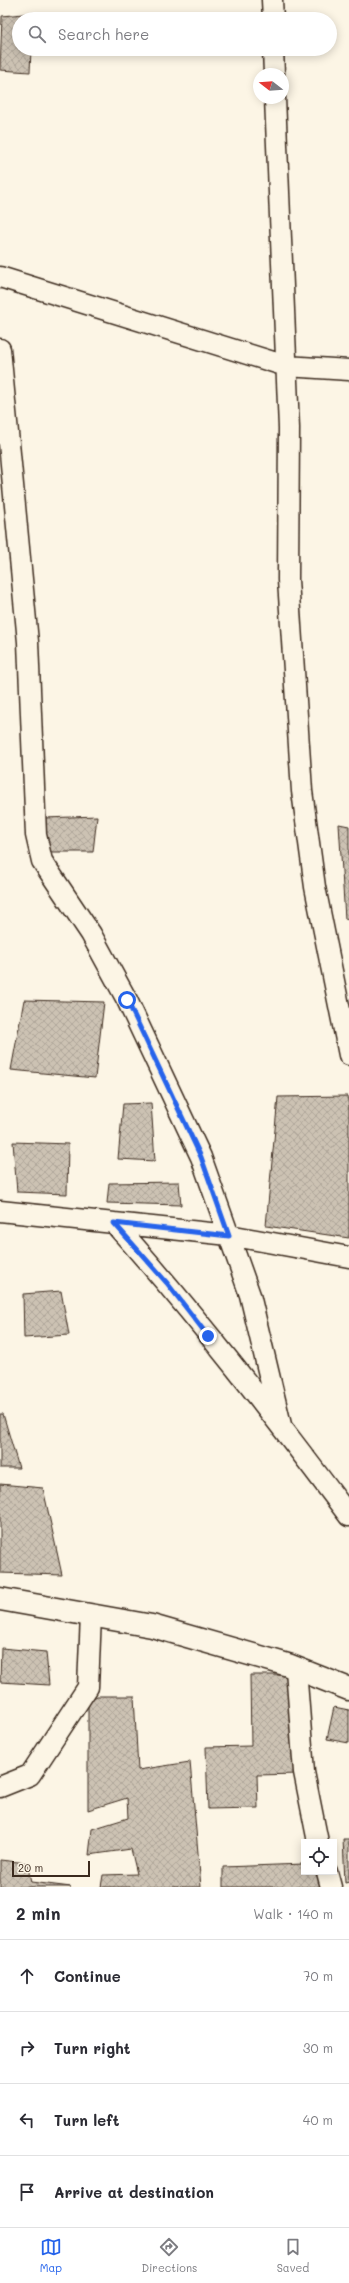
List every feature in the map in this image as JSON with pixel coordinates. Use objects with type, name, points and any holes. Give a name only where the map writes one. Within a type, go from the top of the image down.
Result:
[{"type":"street","points":[[272,0],[273,12]]},
{"type":"street","points":[[274,56],[274,68]]},
{"type":"street","points":[[275,104],[289,428],[288,580],[302,791],[315,887],[349,1055]]},
{"type":"street","points":[[0,277],[286,366],[349,370]]},
{"type":"street","points":[[0,349],[28,642],[36,835],[42,861],[91,934],[127,1000],[201,1157],[250,1296],[281,1425]]},
{"type":"street","points":[[0,1211],[229,1236],[349,1257]]},
{"type":"street","points":[[114,1223],[167,1283],[281,1425],[349,1516]]},
{"type":"street","points":[[0,1599],[152,1626],[296,1668],[349,1689]]},
{"type":"street","points":[[0,1787],[30,1776],[88,1687],[91,1615]]},
{"type":"street","points":[[296,1668],[304,1772],[317,1839]]},
{"type":"street","points":[[328,1875],[331,1887]]},
{"type":"building","points":[[12,15],[12,56],[31,56],[30,72],[0,70],[2,16]]},
{"type":"building","points":[[97,816],[93,852],[48,852],[45,818]]},
{"type":"building","points":[[339,824],[349,826],[349,920],[345,919]]},
{"type":"building","points":[[24,1000],[104,1002],[95,1078],[11,1070]]},
{"type":"building","points":[[347,1096],[349,1106],[349,1238],[266,1226],[278,1097]]},
{"type":"building","points":[[151,1103],[155,1161],[118,1159],[123,1104]]},
{"type":"building","points":[[13,1142],[68,1144],[67,1194],[17,1192]]},
{"type":"building","points":[[179,1182],[181,1205],[107,1203],[109,1183]]},
{"type":"building","points":[[61,1291],[69,1335],[24,1338],[23,1294]]},
{"type":"building","points":[[0,1414],[3,1414],[19,1468],[0,1468]]},
{"type":"building","points":[[0,1484],[43,1488],[62,1575],[0,1573]]},
{"type":"building","points":[[1,1648],[46,1652],[49,1685],[0,1682]]},
{"type":"building","points":[[250,1675],[292,1675],[298,1774],[257,1775],[258,1808],[208,1809],[206,1747],[251,1746]]},
{"type":"building","points":[[97,1696],[134,1696],[138,1770],[190,1762],[201,1887],[101,1887],[103,1875],[137,1874],[131,1849],[89,1855],[92,1829],[128,1818],[127,1798],[88,1810],[88,1701]]},
{"type":"building","points":[[334,1707],[349,1710],[349,1743],[327,1739]]},
{"type":"building","points":[[343,1839],[349,1839],[349,1882],[345,1883]]},
{"type":"building","points":[[0,1860],[27,1863],[31,1882],[71,1887],[0,1887]]},
{"type":"building","points":[[301,1864],[301,1875],[319,1875],[320,1887],[223,1887],[223,1867]]},
{"type":"route","points":[[127,1000],[201,1157],[229,1236],[114,1223],[167,1283],[208,1336]]}]
